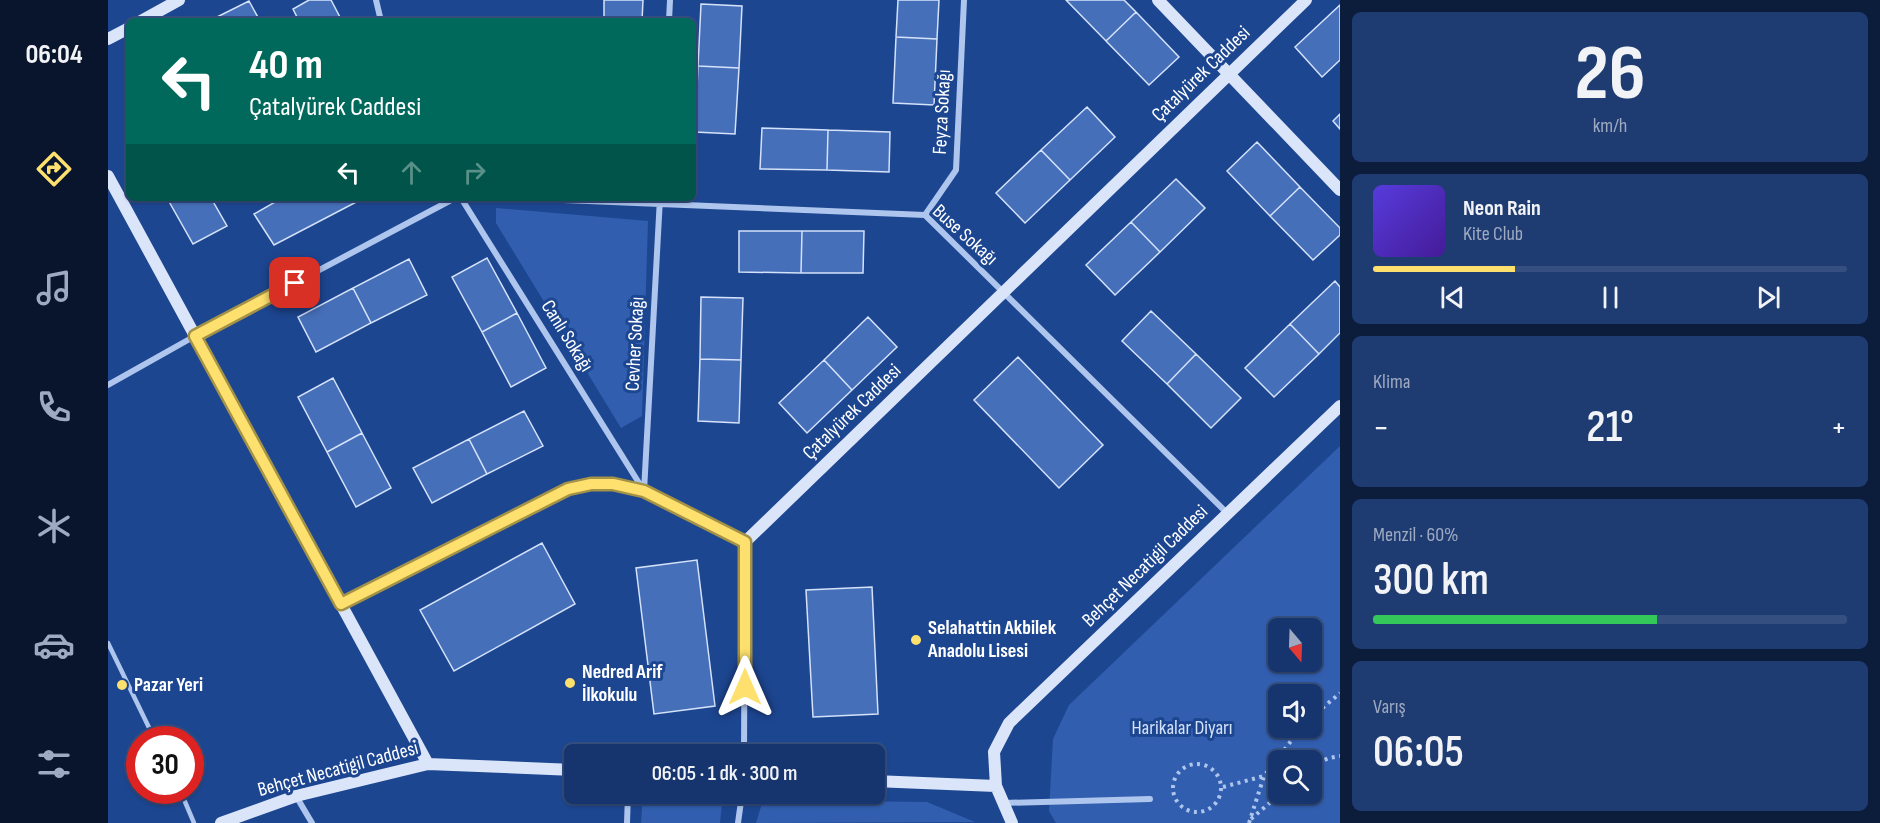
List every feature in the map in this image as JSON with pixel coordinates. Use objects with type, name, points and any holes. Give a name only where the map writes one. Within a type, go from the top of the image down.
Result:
[{"type":"street","points":[[146,18],[179,0]]},
{"type":"street","points":[[376,0],[380,18]]},
{"type":"street","points":[[669,18],[670,0]]},
{"type":"street","name":"Feyza Sokağı","points":[[925,215],[956,170],[964,0]]},
{"type":"street","points":[[1158,0],[1340,190]]},
{"type":"street","name":"Çatalyürek Caddesi","points":[[745,542],[1306,0]]},
{"type":"street","points":[[108,39],[126,30]]},
{"type":"street","points":[[108,176],[428,764]]},
{"type":"street","points":[[108,385],[195,336],[450,201]]},
{"type":"street","name":"Canlı Sokağı","points":[[463,201],[644,491]]},
{"type":"street","name":"Buse Sokağı","points":[[660,201],[925,215],[1228,514]]},
{"type":"street","name":"Cevher Sokağı","points":[[644,491],[660,201]]},
{"type":"street","name":"Behçet Necatigil Caddesi","points":[[1011,822],[996,786],[994,753],[1009,723],[1340,406]]},
{"type":"street","points":[[341,604],[568,489],[591,484],[613,484],[644,491],[745,542],[744,744]]},
{"type":"street","name":"Behçet Necatigil Caddesi","points":[[221,823],[297,796],[428,764],[564,770]]},
{"type":"street","points":[[885,782],[996,786]]},
{"type":"street","points":[[297,796],[312,823]]},
{"type":"street","points":[[1003,803],[1150,799]]},
{"type":"street","points":[[627,823],[628,804]]},
{"type":"street","points":[[738,823],[741,804]]},
{"type":"lane","points":[[108,643],[148,726]]},
{"type":"lane","points":[[186,804],[194,823]]},
{"type":"path","points":[[1322,709],[1340,693]]},
{"type":"path","points":[[1249,822],[1264,776],[1293,738]]},
{"type":"path","points":[[1322,761],[1340,756]]},
{"type":"path","points":[[1201,763],[1216,771],[1223,788],[1217,804],[1202,813],[1185,810],[1174,797],[1173,780],[1184,766],[1201,763]]},
{"type":"path","points":[[1223,788],[1264,776]]},
{"type":"path","points":[[1249,822],[1269,804]]},
{"type":"green space","points":[[496,208],[648,221],[642,416],[621,428],[496,223]]},
{"type":"green space","name":"Harikalar Diyarı","points":[[1340,446],[1340,823],[1056,823],[1049,811],[1053,739],[1069,705]]},
{"type":"green space","points":[[885,801],[927,802],[975,822],[756,823],[762,804],[885,804]]},
{"type":"green space","points":[[642,804],[722,804],[720,823],[641,823]]},
{"type":"building","points":[[309,0],[331,0],[340,18],[298,18],[293,9]]},
{"type":"building","points":[[604,0],[643,0],[642,18],[604,18]]},
{"type":"building","points":[[898,0],[939,0],[937,39],[896,37]]},
{"type":"building","points":[[1066,0],[1124,0],[1136,12],[1106,41]]},
{"type":"building","points":[[249,1],[258,18],[215,18]]},
{"type":"building","points":[[701,4],[742,6],[739,68],[698,66]]},
{"type":"building","points":[[1340,5],[1340,60],[1322,77],[1295,47]]},
{"type":"building","points":[[1136,12],[1179,57],[1149,85],[1106,41]]},
{"type":"building","points":[[896,37],[937,39],[934,105],[893,103]]},
{"type":"building","points":[[698,66],[739,68],[735,134],[696,132]]},
{"type":"building","points":[[1087,107],[1115,137],[1070,180],[1041,150]]},
{"type":"building","points":[[1340,114],[1340,129],[1333,121]]},
{"type":"building","points":[[762,128],[828,130],[827,170],[760,169]]},
{"type":"building","points":[[828,130],[890,132],[889,172],[827,170]]},
{"type":"building","points":[[1257,142],[1300,187],[1270,216],[1227,171]]},
{"type":"building","points":[[1041,150],[1070,180],[1025,223],[996,193]]},
{"type":"building","points":[[1176,179],[1205,208],[1160,252],[1131,222]]},
{"type":"building","points":[[1300,187],[1340,228],[1340,235],[1313,260],[1270,216]]},
{"type":"building","points":[[169,201],[213,201],[227,226],[193,244]]},
{"type":"building","points":[[277,201],[358,201],[274,245],[254,214]]},
{"type":"building","points":[[1131,222],[1160,252],[1115,295],[1086,265]]},
{"type":"building","points":[[739,231],[802,231],[801,273],[739,272]]},
{"type":"building","points":[[802,231],[864,231],[863,273],[801,273]]},
{"type":"building","points":[[487,258],[517,313],[482,332],[452,277]]},
{"type":"building","points":[[409,259],[427,295],[371,323],[353,288]]},
{"type":"building","points":[[1335,281],[1340,287],[1340,333],[1319,354],[1290,324]]},
{"type":"building","points":[[353,288],[371,323],[316,352],[298,317]]},
{"type":"building","points":[[701,297],[743,298],[741,360],[700,359]]},
{"type":"building","points":[[1151,311],[1196,354],[1167,384],[1122,341]]},
{"type":"building","points":[[517,313],[546,368],[511,387],[482,332]]},
{"type":"building","points":[[868,317],[897,347],[852,390],[824,360]]},
{"type":"building","points":[[1290,324],[1319,354],[1274,397],[1245,368]]},
{"type":"building","points":[[1196,354],[1241,398],[1211,428],[1167,384]]},
{"type":"building","points":[[1018,357],[1103,445],[1059,488],[974,400]]},
{"type":"building","points":[[700,359],[741,360],[739,423],[698,421]]},
{"type":"building","points":[[824,360],[852,390],[807,433],[779,403]]},
{"type":"building","points":[[333,378],[362,433],[327,452],[298,397]]},
{"type":"building","points":[[524,411],[543,446],[487,474],[469,439]]},
{"type":"building","points":[[362,433],[391,488],[356,507],[327,452]]},
{"type":"building","points":[[469,439],[487,474],[432,503],[413,468]]},
{"type":"building","points":[[542,543],[575,604],[454,671],[420,610]]},
{"type":"building","points":[[697,560],[715,706],[654,714],[636,568]]},
{"type":"building","points":[[872,587],[878,714],[813,717],[806,590]]},
{"type":"place","name":"Selahattin Akbilek Anadolu Lisesi","points":[[916,640]]},
{"type":"place","name":"Nedred Arif İlkokulu","points":[[570,683]]},
{"type":"place","name":"Pazar Yeri","points":[[122,685]]},
{"type":"route","points":[[295,283],[195,336],[341,604],[568,489],[591,484],[613,484],[644,491],[745,542],[745,687]]}]
